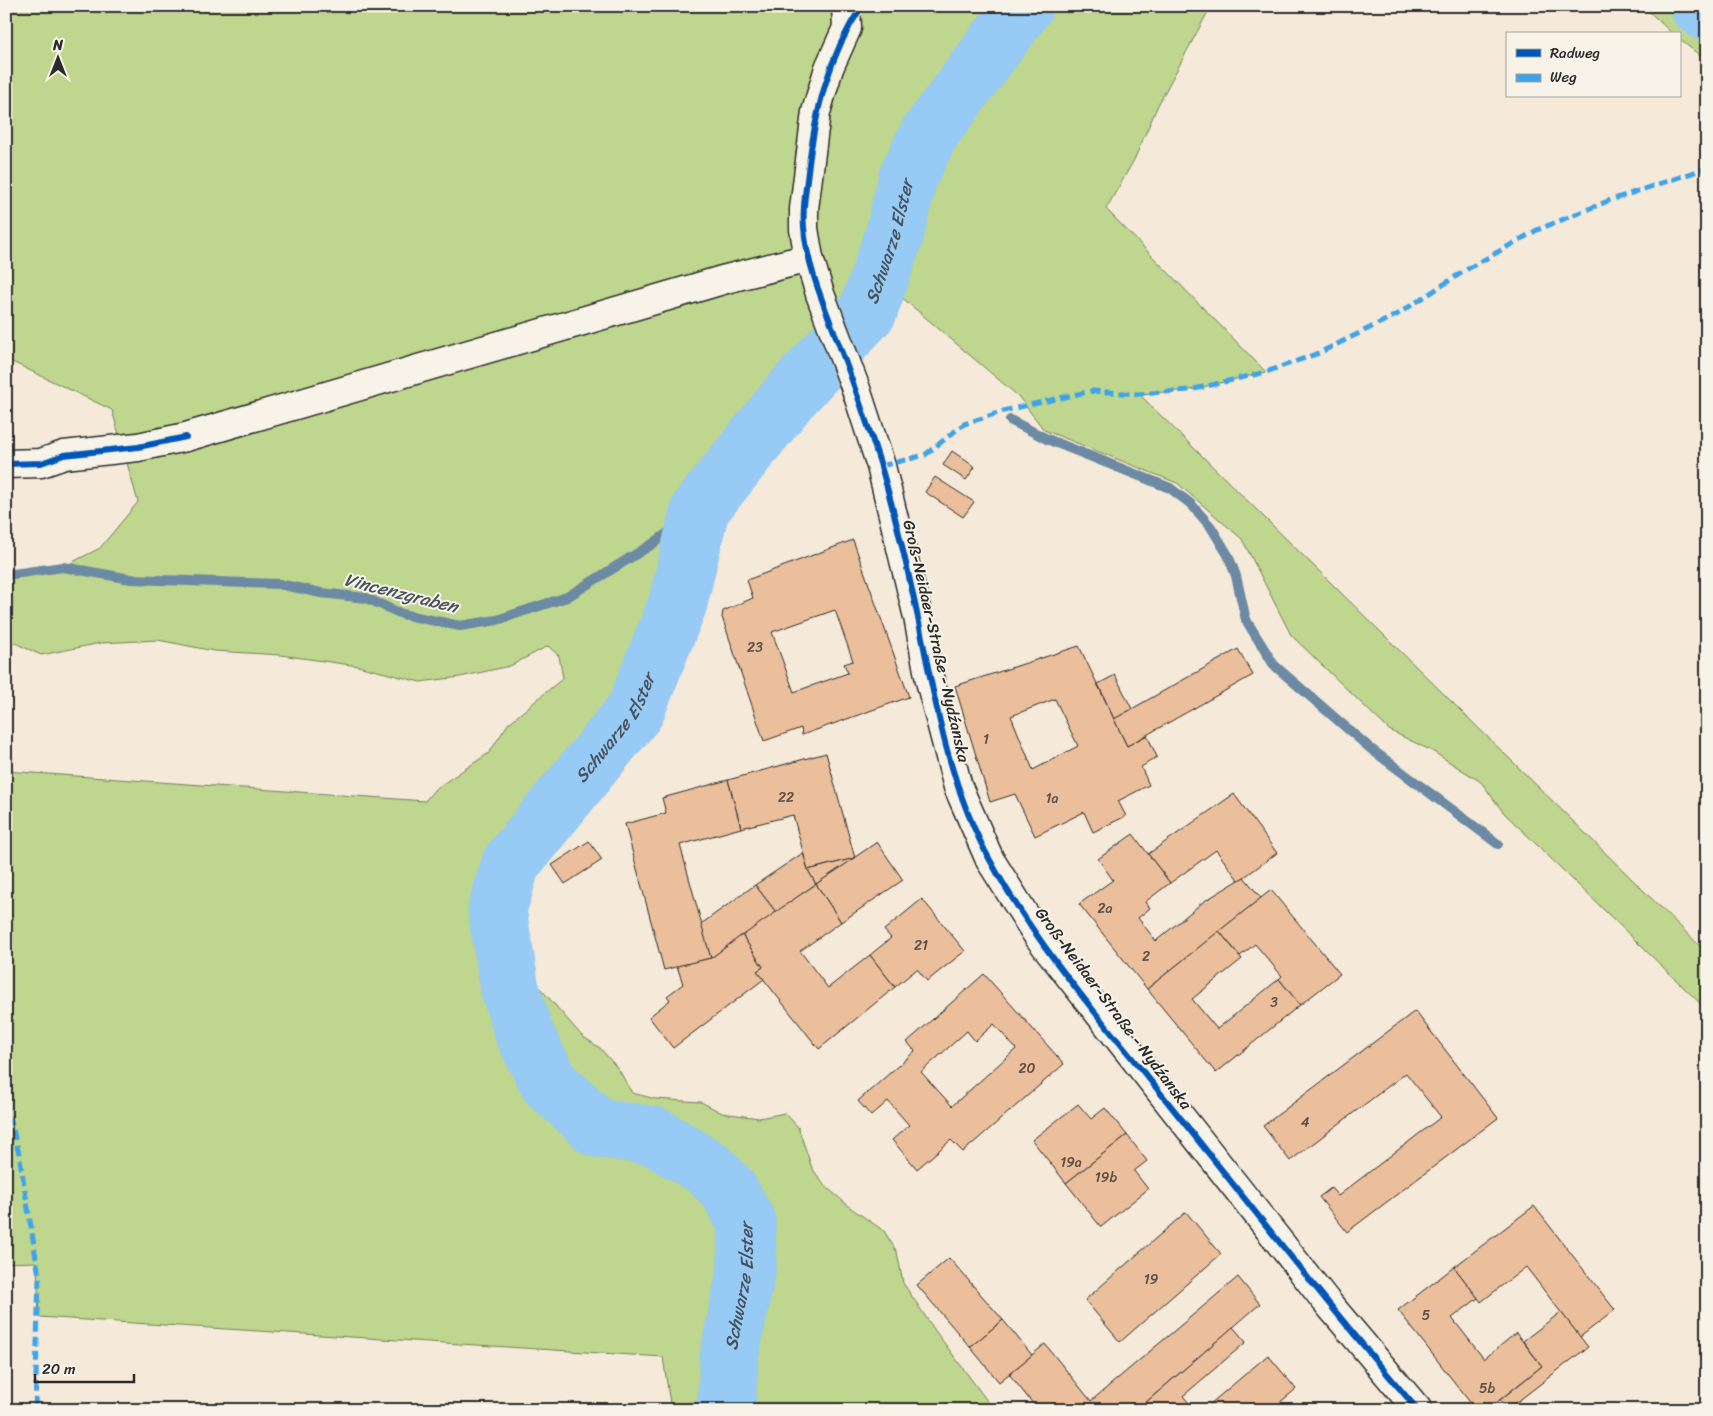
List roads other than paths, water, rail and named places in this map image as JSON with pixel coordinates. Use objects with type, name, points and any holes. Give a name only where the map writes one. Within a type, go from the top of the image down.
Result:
[{"type":"street","points":[[6,464],[41,463],[64,455],[138,447],[186,437],[669,296],[809,258],[804,210],[816,112],[846,17],[862,6]]},
{"type":"street","name":"Groß-Neidaer-Straße - Nydźanska","points":[[809,258],[820,294],[856,389],[881,466],[903,552],[930,681],[958,787],[990,860],[1038,936],[1104,1022],[1326,1301],[1418,1410]]},
{"type":"waterway","name":"Schwarze Elster","points":[[726,1410],[729,1357],[747,1267],[746,1221],[728,1189],[709,1169],[654,1136],[598,1128],[549,1083],[524,1033],[510,989],[497,910],[511,863],[635,711],[678,603],[700,509],[789,397],[868,311],[894,236],[908,177],[929,134],[1024,6]]},
{"type":"waterway","name":"Schwarze Elster","points":[[1699,6],[1707,12]]},
{"type":"waterway","points":[[1010,420],[1047,439],[1170,488],[1191,504],[1211,527],[1228,555],[1236,576],[1246,620],[1274,665],[1371,749],[1498,844]]},
{"type":"waterway","name":"Vincenzgraben","points":[[6,575],[63,567],[131,579],[279,584],[321,593],[366,598],[402,614],[460,626],[497,620],[567,597],[654,543],[700,509]]}]
